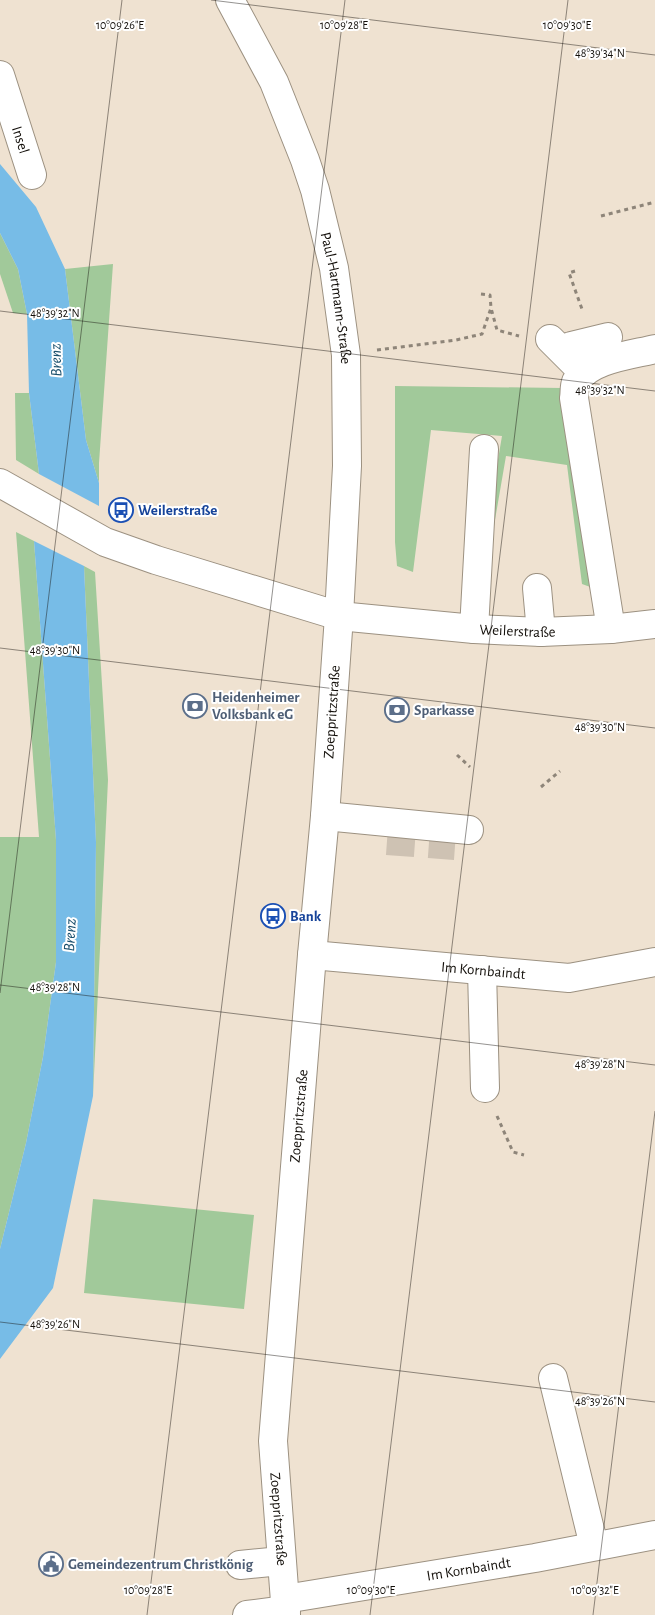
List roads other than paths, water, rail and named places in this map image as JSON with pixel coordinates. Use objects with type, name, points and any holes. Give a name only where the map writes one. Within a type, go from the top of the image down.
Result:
[{"type":"street","name":"Paul-Hartmann-Straße","points":[[230,0],[274,82],[305,160],[315,190],[334,268],[346,355],[347,466],[339,616]]},
{"type":"street","name":"Insel","points":[[0,75],[32,175]]},
{"type":"street","points":[[583,373],[571,346],[600,338]]},
{"type":"street","points":[[550,339],[583,373]]},
{"type":"street","points":[[611,628],[574,398],[575,384],[583,373],[596,364],[655,349]]},
{"type":"street","points":[[474,629],[484,448]]},
{"type":"street","name":"Weilerstraße","points":[[8,488],[105,542],[156,560],[339,616],[474,629],[541,632],[655,624]]},
{"type":"street","points":[[537,588],[541,632]]},
{"type":"street","name":"Zoeppritzstraße","points":[[286,1608],[273,1442],[312,955],[325,826],[339,616]]},
{"type":"street","points":[[325,826],[469,830]]},
{"type":"street","points":[[325,826],[387,841]]},
{"type":"street","name":"Im Kornbaindt","points":[[312,955],[569,978],[655,962]]},
{"type":"street","points":[[482,970],[485,1088]]},
{"type":"street","points":[[553,1378],[594,1546]]},
{"type":"street","name":"Im Kornbaindt","points":[[247,1615],[655,1535]]},
{"type":"street","points":[[240,1565],[281,1561]]},
{"type":"water","name":"Brenz","points":[[0,164],[36,207],[65,269],[86,440],[99,483],[99,506],[39,474],[29,393],[27,314],[18,269],[0,233]]},
{"type":"water","name":"Brenz","points":[[34,541],[84,566],[96,842],[93,1096],[53,1288],[0,1359],[0,1249],[26,1143],[43,1057],[56,962],[56,840]]},
{"type":"tunnel","points":[[387,841],[455,846]]},
{"type":"place","name":"Weilerstraße","points":[[121,510]]},
{"type":"place","name":"Heidenheimer Volksbank eG","points":[[195,706]]},
{"type":"place","name":"Sparkasse","points":[[397,710]]},
{"type":"place","name":"Bank","points":[[273,916]]},
{"type":"place","name":"Gemeindezentrum Christkönig","points":[[51,1564]]}]
